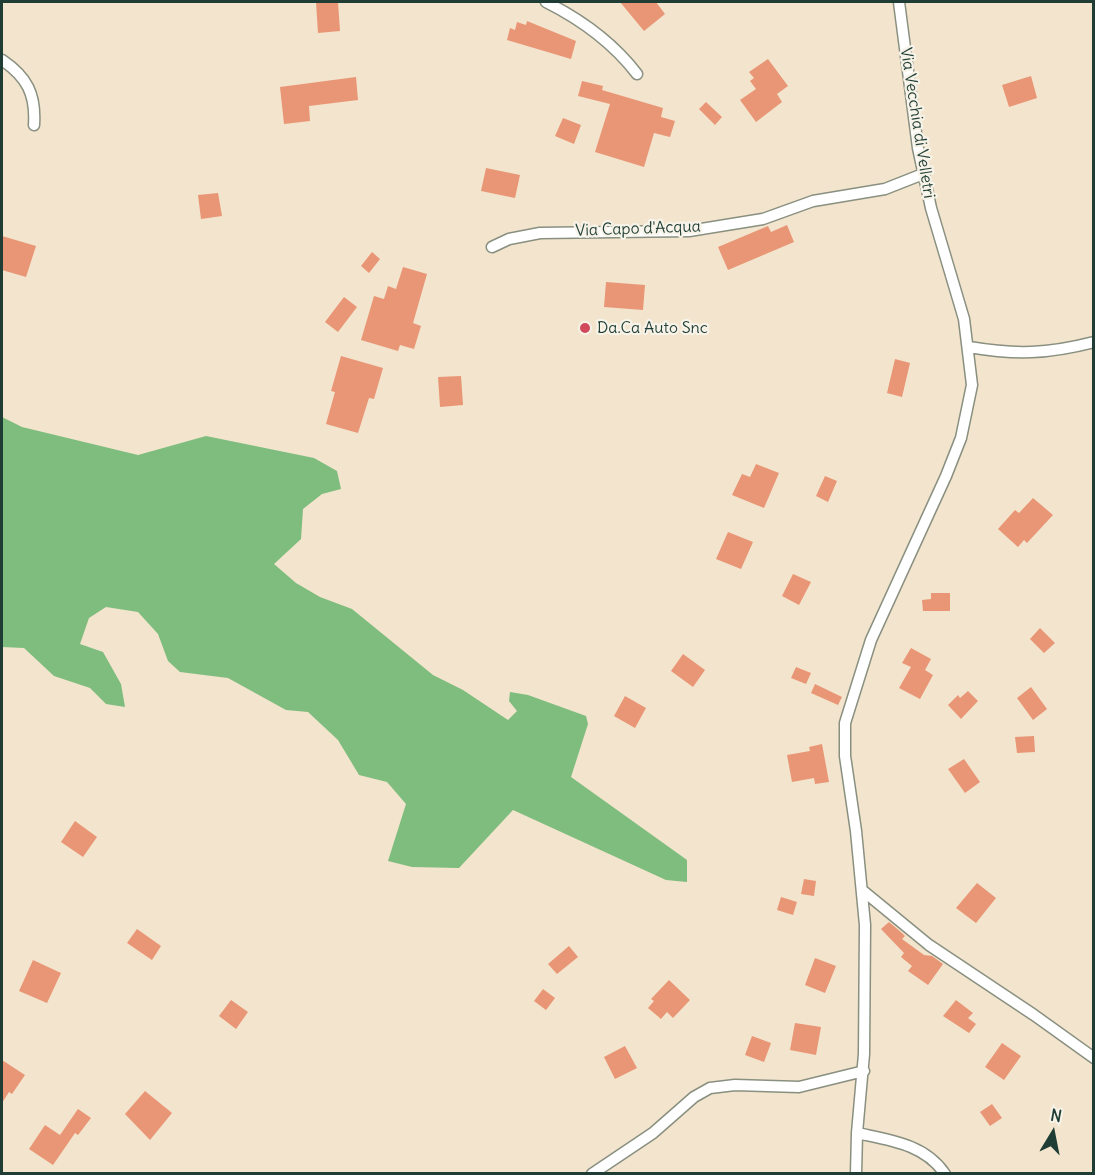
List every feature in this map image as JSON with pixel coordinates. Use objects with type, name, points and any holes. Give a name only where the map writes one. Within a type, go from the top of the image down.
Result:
[{"type":"street","points":[[546,2],[588,28],[626,59],[637,74]]},
{"type":"street","name":"Via Vecchia di Velletri","points":[[856,1173],[857,1133],[864,1071],[865,925],[844,746],[848,709],[871,640],[946,477],[961,438],[972,385],[969,347],[961,305],[936,228],[923,174],[899,2]]},
{"type":"street","points":[[2,60],[24,78],[30,88],[34,104],[34,125]]},
{"type":"street","name":"Via Capo d'Acqua","points":[[492,247],[509,239],[540,233],[689,231],[763,219],[813,201],[885,189],[923,174]]},
{"type":"street","points":[[969,347],[1028,354],[1094,342]]},
{"type":"street","points":[[861,890],[929,945],[1094,1058]]},
{"type":"street","points":[[592,1173],[652,1133],[707,1089],[735,1085],[799,1087],[864,1071]]},
{"type":"street","points":[[857,1133],[914,1149],[933,1160],[945,1173]]},
{"type":"green space","points":[[2,417],[22,427],[138,455],[206,436],[314,458],[337,471],[341,489],[322,494],[303,509],[301,539],[274,564],[296,583],[320,597],[352,609],[433,675],[463,690],[508,720],[517,711],[509,701],[510,692],[528,695],[586,716],[588,724],[571,777],[687,860],[687,882],[666,880],[513,810],[459,868],[412,867],[388,861],[406,804],[387,782],[359,775],[338,740],[308,712],[286,710],[228,678],[180,672],[168,661],[158,634],[138,612],[106,607],[89,618],[80,644],[103,652],[121,684],[125,707],[106,704],[90,688],[54,676],[24,648],[2,647]]},
{"type":"building","points":[[316,2],[338,2],[340,31],[318,33]]},
{"type":"building","points":[[620,2],[656,2],[665,14],[644,31]]},
{"type":"building","points":[[527,21],[576,41],[571,59],[507,40],[510,28],[515,30],[517,22],[526,25]]},
{"type":"building","points":[[768,59],[788,86],[777,94],[782,102],[756,122],[740,100],[756,89],[750,81],[754,78],[749,72]]},
{"type":"building","points":[[1031,76],[1037,98],[1009,107],[1002,85]]},
{"type":"building","points":[[356,77],[358,100],[309,106],[310,121],[284,124],[280,87]]},
{"type":"building","points":[[582,81],[603,86],[602,90],[663,108],[661,117],[675,121],[670,137],[654,133],[644,167],[595,152],[610,104],[578,96]]},
{"type":"building","points":[[706,102],[722,117],[715,125],[699,109]]},
{"type":"building","points":[[563,118],[581,125],[574,144],[555,136]]},
{"type":"building","points":[[486,168],[520,175],[515,198],[481,191]]},
{"type":"building","points":[[218,193],[222,216],[201,219],[198,195]]},
{"type":"building","points":[[787,225],[794,242],[728,270],[718,247],[768,226],[771,232]]},
{"type":"building","points":[[2,236],[36,246],[26,277],[2,270]]},
{"type":"building","points":[[372,252],[380,259],[369,273],[361,266]]},
{"type":"building","points":[[403,267],[427,274],[413,323],[421,326],[414,349],[400,345],[398,351],[361,340],[374,296],[384,299],[388,286],[396,289]]},
{"type":"building","points":[[606,282],[645,285],[643,310],[604,307]]},
{"type":"building","points":[[344,297],[357,307],[338,332],[325,322]]},
{"type":"building","points":[[341,356],[383,368],[374,399],[369,398],[358,433],[326,424],[335,392],[331,391]]},
{"type":"building","points":[[895,359],[910,363],[902,397],[887,393]]},
{"type":"building","points":[[461,376],[463,405],[440,407],[438,377]]},
{"type":"building","points":[[756,464],[779,473],[764,508],[732,495],[742,474],[750,477]]},
{"type":"building","points":[[825,476],[837,481],[828,502],[816,496]]},
{"type":"building","points":[[1033,498],[1053,515],[1027,543],[1024,540],[1018,547],[998,529],[1015,510],[1019,513]]},
{"type":"building","points":[[728,532],[753,542],[741,569],[716,559]]},
{"type":"building","points":[[793,574],[811,582],[799,605],[782,596]]},
{"type":"building","points":[[931,593],[950,593],[950,611],[923,611],[922,600],[931,599]]},
{"type":"building","points":[[1040,628],[1055,643],[1044,653],[1030,639]]},
{"type":"building","points":[[911,648],[931,659],[925,670],[933,675],[920,699],[899,688],[911,667],[902,663]]},
{"type":"building","points":[[683,654],[705,670],[693,687],[671,671]]},
{"type":"building","points":[[796,667],[811,673],[806,684],[791,678]]},
{"type":"building","points":[[815,684],[842,697],[838,705],[811,693]]},
{"type":"building","points":[[1031,687],[1047,709],[1033,720],[1017,698]]},
{"type":"building","points":[[968,691],[978,701],[961,719],[948,705],[958,695],[960,698]]},
{"type":"building","points":[[625,696],[646,708],[635,728],[614,716]]},
{"type":"building","points":[[1034,736],[1035,752],[1017,753],[1015,737]]},
{"type":"building","points":[[822,744],[829,782],[815,784],[814,778],[792,782],[787,755],[810,751],[809,747]]},
{"type":"building","points":[[964,759],[980,782],[965,793],[948,769]]},
{"type":"building","points":[[75,821],[97,837],[83,857],[61,842]]},
{"type":"building","points":[[804,879],[816,881],[814,896],[801,894]]},
{"type":"building","points":[[977,883],[996,898],[976,923],[956,908]]},
{"type":"building","points":[[781,897],[797,902],[793,915],[777,910]]},
{"type":"building","points":[[889,922],[905,936],[902,939],[924,955],[932,956],[943,964],[928,985],[908,971],[912,966],[901,957],[904,953],[881,929]]},
{"type":"building","points":[[137,929],[161,946],[152,960],[127,943]]},
{"type":"building","points":[[569,946],[578,957],[557,974],[548,964]]},
{"type":"building","points":[[815,958],[836,966],[825,993],[805,985]]},
{"type":"building","points":[[33,960],[61,973],[47,1003],[19,991]]},
{"type":"building","points":[[669,980],[690,1000],[673,1018],[667,1012],[661,1019],[648,1008],[654,1001],[651,999]]},
{"type":"building","points":[[543,989],[555,998],[546,1010],[534,1001]]},
{"type":"building","points":[[231,1000],[248,1012],[236,1029],[219,1016]]},
{"type":"building","points":[[956,1000],[973,1013],[968,1018],[976,1024],[969,1033],[943,1016]]},
{"type":"building","points":[[795,1023],[821,1027],[816,1055],[790,1050]]},
{"type":"building","points":[[752,1036],[771,1043],[764,1062],[745,1055]]},
{"type":"building","points":[[1002,1043],[1021,1056],[1004,1080],[985,1067]]},
{"type":"building","points":[[625,1046],[637,1068],[615,1079],[604,1057]]},
{"type":"building","points":[[2,1060],[25,1075],[12,1094],[9,1092],[2,1103]]},
{"type":"building","points":[[145,1091],[172,1113],[150,1140],[125,1114]]},
{"type":"building","points":[[992,1104],[1002,1118],[990,1126],[980,1112]]},
{"type":"building","points":[[78,1109],[91,1118],[78,1135],[75,1133],[53,1165],[29,1149],[45,1125],[60,1135]]},
{"type":"place","name":"Da.Ca Auto Snc","points":[[585,328]]}]
